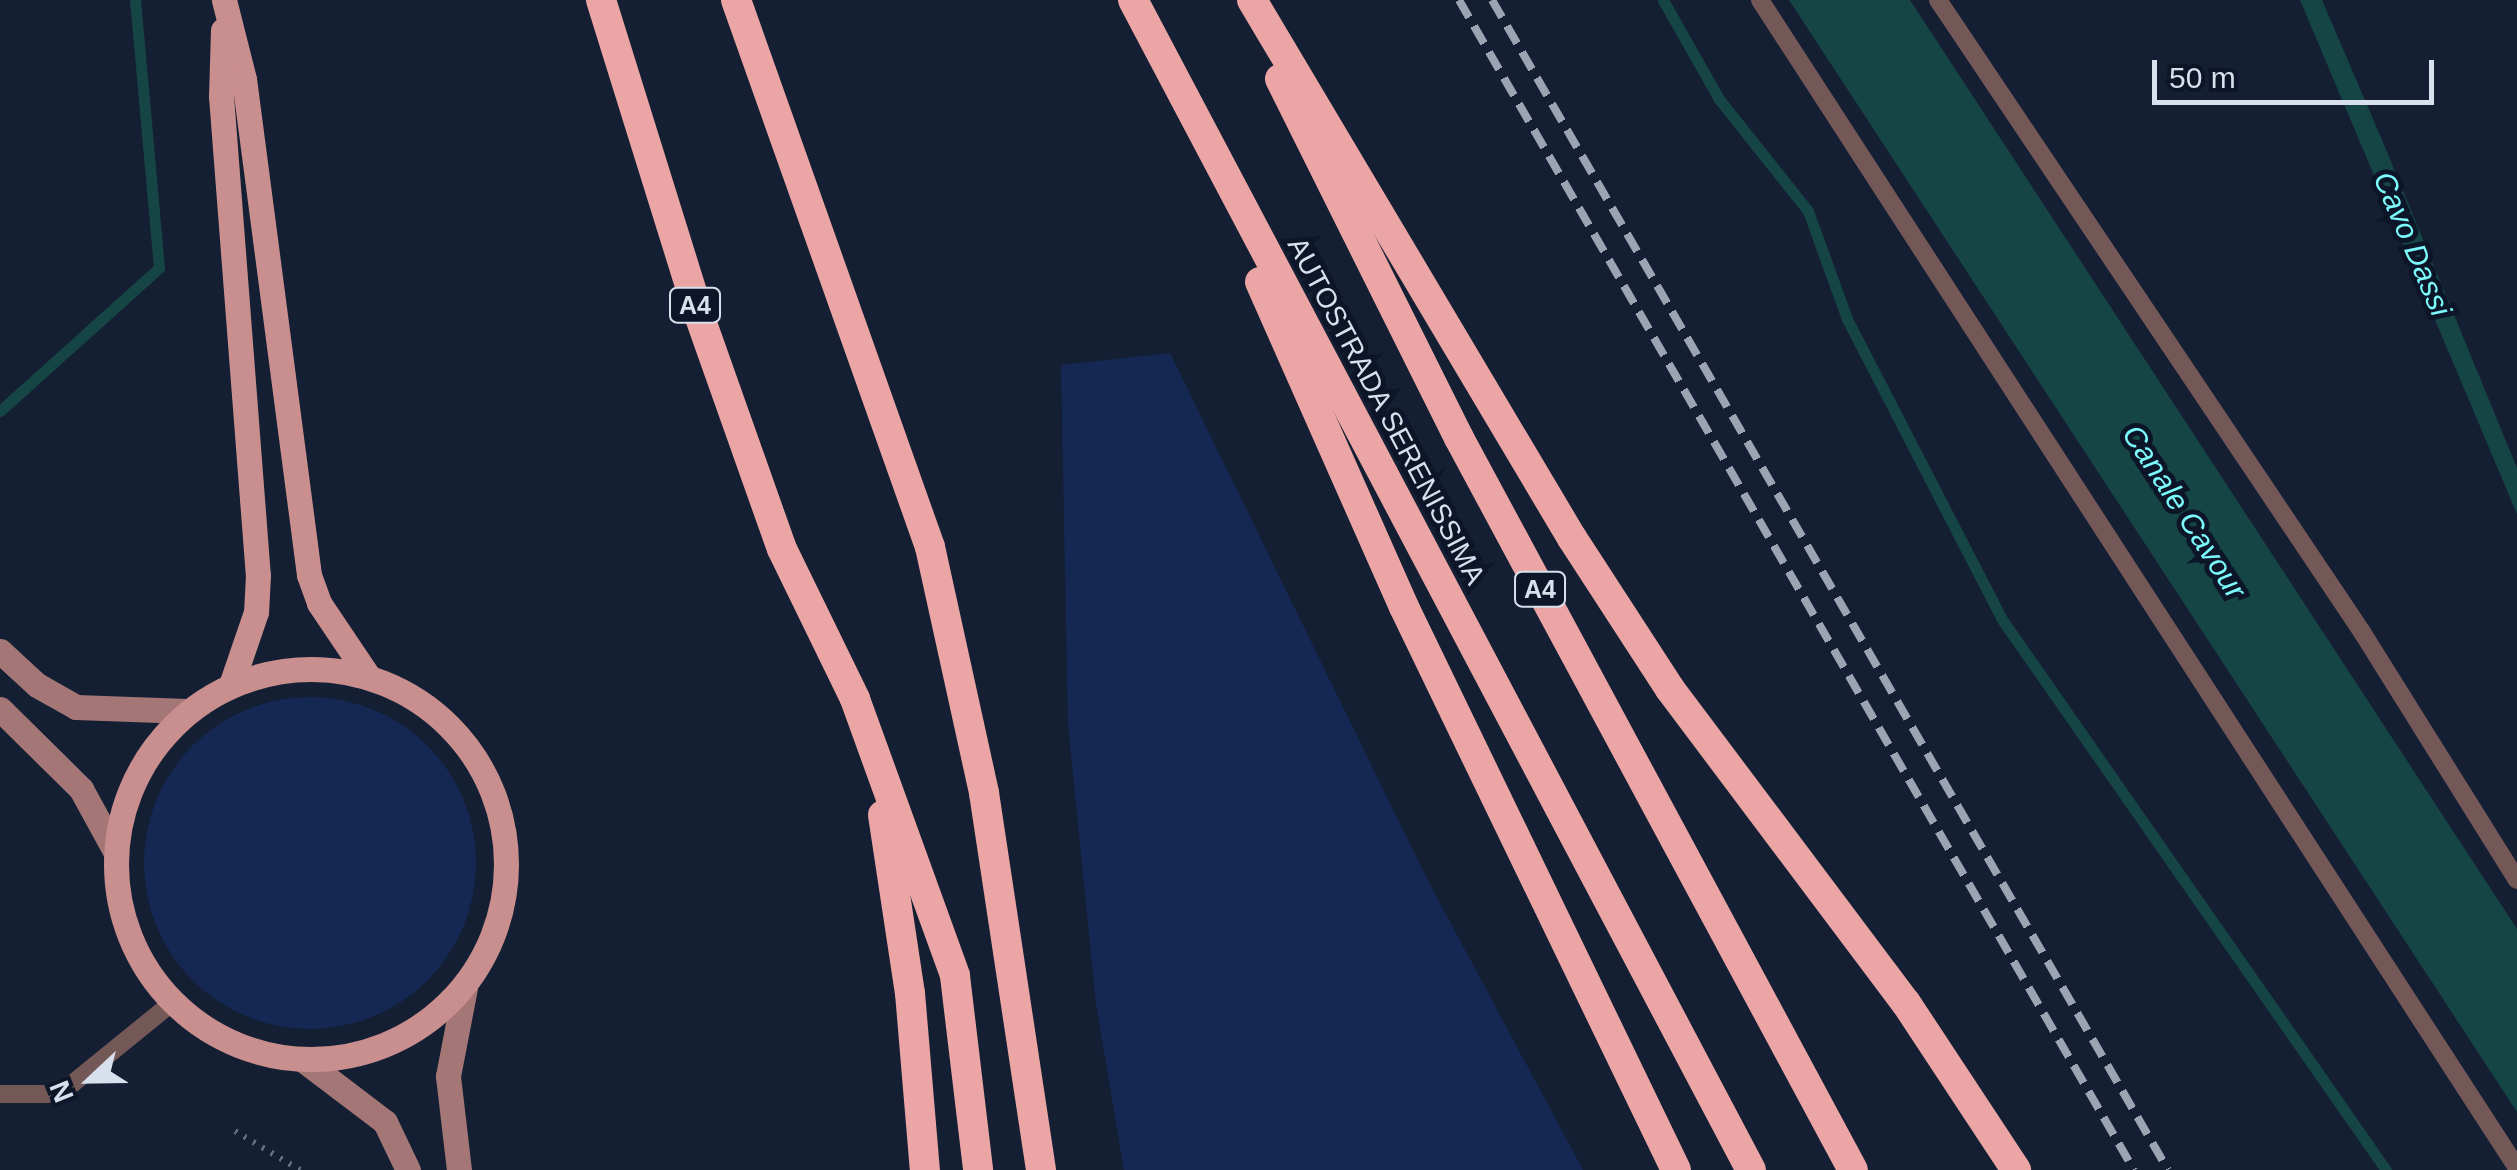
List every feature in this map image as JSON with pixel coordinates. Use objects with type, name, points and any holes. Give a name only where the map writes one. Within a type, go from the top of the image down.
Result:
[{"type":"highway","name":"A4","points":[[601,0],[685,274],[782,549],[874,753],[910,993],[925,1170]]},
{"type":"highway","points":[[736,0],[930,547],[984,793],[1042,1170]]},
{"type":"highway","name":"AUTOSTRADA SERENISSIMA","points":[[1133,0],[1751,1170]]},
{"type":"highway","name":"AUTOSTRADA SERENISSIMA","points":[[1241,0],[1459,438],[1853,1170]]},
{"type":"highway","name":"A4","points":[[1252,0],[1437,301],[1572,538],[1670,689],[1906,1003],[2016,1170]]},
{"type":"highway","points":[[1158,50],[1404,607],[1676,1170]]},
{"type":"highway","points":[[874,753],[955,976],[978,1170]]},
{"type":"main road","points":[[224,0],[244,79],[309,575],[319,603],[368,676]]},
{"type":"main road","points":[[224,0],[221,96],[258,575],[256,612],[231,685]]},
{"type":"main road","points":[[298,668],[368,676],[415,700],[456,734],[494,795],[506,865],[503,900],[465,988],[401,1037],[336,1058],[302,1059],[245,1048],[173,1002],[152,977],[123,918],[116,853],[130,790],[164,734],[188,712],[231,685],[298,668]]},
{"type":"street","points":[[0,651],[38,684],[76,707],[188,712]]},
{"type":"street","points":[[0,709],[81,789],[116,853]]},
{"type":"street","points":[[459,1170],[448,1076],[465,988]]},
{"type":"street","points":[[302,1059],[385,1122],[408,1170]]},
{"type":"lane","points":[[1760,0],[2517,1168]]},
{"type":"lane","points":[[1938,0],[2362,632],[2517,880]]},
{"type":"lane","points":[[0,1094],[47,1094],[72,1084],[173,1002]]},
{"type":"path","points":[[235,1131],[300,1170]]},
{"type":"shaded area","points":[[1170,353],[1427,879],[1583,1170],[1124,1170],[1096,1004],[1068,724],[1061,365]]},
{"type":"shaded area","points":[[310,697],[373,710],[402,725],[427,746],[448,771],[463,800],[476,863],[463,926],[448,955],[427,980],[402,1001],[373,1016],[310,1029],[247,1016],[218,1001],[193,980],[172,955],[157,926],[144,863],[157,800],[172,771],[193,746],[218,725],[247,710]]},
{"type":"water","name":"Canale Cavour","points":[[1789,0],[1910,0],[2517,929],[2517,1112]]},
{"type":"water","name":"Cavo Dassi","points":[[2300,0],[2322,0],[2385,147],[2517,468],[2517,514]]},
{"type":"waterway","points":[[0,411],[159,268],[135,0]]},
{"type":"waterway","points":[[1663,0],[1719,99],[1808,211],[1847,319],[2001,618],[2386,1170]]},
{"type":"railway","points":[[1459,0],[2134,1170]]},
{"type":"railway","points":[[1492,0],[2168,1170]]}]
